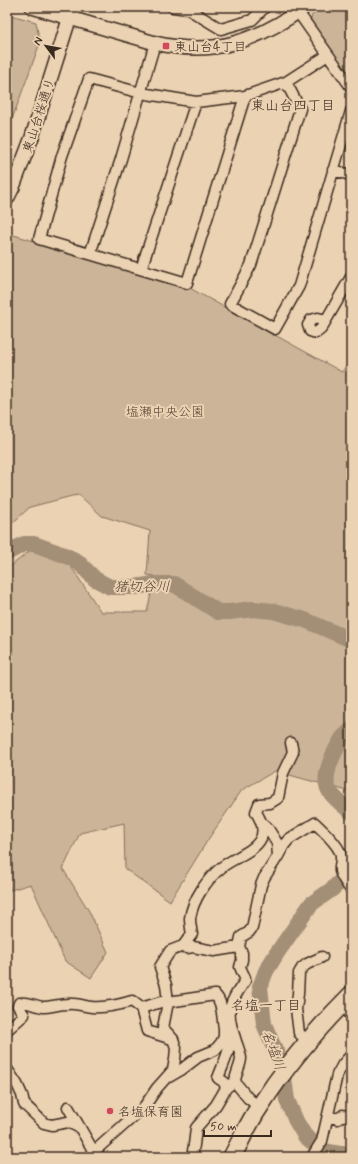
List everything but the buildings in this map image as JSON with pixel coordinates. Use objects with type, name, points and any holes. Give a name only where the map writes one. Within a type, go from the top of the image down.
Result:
[{"type":"highway","points":[[232,1157],[259,1107],[274,1085],[308,1042],[348,1005]]},
{"type":"street","points":[[32,7],[71,13],[155,43],[189,48],[206,48],[228,45],[246,40],[264,32],[302,9],[328,55],[351,87]]},
{"type":"street","points":[[173,7],[190,8],[221,29],[252,20],[265,7]]},
{"type":"street","name":"東山台桜通り","points":[[7,199],[32,137],[71,13]]},
{"type":"street","points":[[90,254],[141,93],[155,43]]},
{"type":"street","points":[[246,96],[187,283],[39,239],[62,156],[89,79],[141,93],[196,102],[246,96],[286,82],[328,55]]},
{"type":"street","points":[[286,82],[300,109],[251,265],[230,304],[275,329],[299,286],[351,111]]},
{"type":"street","points":[[141,269],[196,102]]},
{"type":"street","points":[[333,170],[350,175],[351,173]]},
{"type":"street","points":[[326,320],[351,276]]},
{"type":"street","points":[[278,856],[277,843],[267,827],[262,823],[256,812],[260,804],[270,803],[278,798],[283,773],[292,752],[291,743]]},
{"type":"street","points":[[68,1107],[80,1128],[91,1154],[144,1108],[157,1088],[173,1070],[176,1048],[173,1039],[164,1028],[168,1002],[166,985],[160,967],[170,951],[183,946],[192,934],[190,920],[193,906],[206,883],[222,867],[254,848],[262,836],[262,823]]},
{"type":"street","points":[[259,1107],[248,1098],[235,1082],[235,1075],[241,1061],[240,1050],[230,1022],[230,1005],[245,981],[240,967],[242,953],[239,947],[241,937],[252,928],[261,885],[284,844],[289,839],[315,824],[335,844],[341,853],[342,860],[340,870],[351,890]]},
{"type":"street","points":[[183,946],[187,948],[193,947],[214,951],[239,947]]},
{"type":"street","points":[[308,1042],[299,1033],[296,1009],[299,973],[307,964],[322,957]]},
{"type":"street","points":[[141,1008],[161,1002],[215,995],[217,997],[222,1012],[224,1029],[224,1037],[221,1043],[215,1050],[198,1057],[181,1070],[165,1078]]},
{"type":"street","points":[[7,1030],[24,1015],[18,1006],[19,1003],[23,1002],[42,1007],[68,1004],[106,1007],[132,1001],[141,1008],[148,1031],[173,1039]]},
{"type":"street","points":[[224,1029],[230,1041],[218,1078],[224,1082],[226,1088]]},
{"type":"street","points":[[313,1155],[322,1141],[337,1075],[343,1064],[351,1055]]},
{"type":"street","points":[[7,1069],[17,1084],[24,1104],[44,1123],[52,1124],[68,1122],[80,1128]]},
{"type":"street","points":[[192,1157],[196,1128],[216,1105],[226,1088],[235,1082]]},
{"type":"street","points":[[328,1116],[338,1119],[344,1115],[351,1117]]},
{"type":"green space","points":[[324,7],[351,7],[351,80],[310,22],[312,15]]},
{"type":"green space","points":[[7,14],[36,22],[40,43],[7,133]]},
{"type":"green space","name":"塩瀬中央公園","points":[[7,233],[186,286],[342,372],[351,358],[351,792],[275,771],[242,790],[209,838],[170,901],[125,869],[124,823],[80,833],[63,869],[89,911],[108,952],[91,978],[65,961],[31,884],[7,891],[7,569],[31,550],[70,565],[101,612],[147,612],[155,576],[147,575],[150,531],[102,516],[79,495],[30,507],[7,528]]},
{"type":"waterway","name":"猪切谷川","points":[[7,553],[24,544],[34,544],[77,561],[95,579],[110,587],[174,584],[218,612],[253,609],[273,611],[305,620],[351,640]]},
{"type":"waterway","name":"名塩川","points":[[351,730],[343,738],[335,751],[327,773],[327,786],[330,792],[351,812]]},
{"type":"waterway","name":"名塩川","points":[[351,869],[331,890],[311,904],[277,953],[266,971],[260,987],[264,1024],[282,1064],[287,1100],[296,1121],[305,1136],[323,1151],[351,1154]]},
{"type":"place","name":"東山台4丁目","points":[[166,46]]},
{"type":"place","name":"名塩保育園","points":[[110,1111]]},
{"type":"district","name":"東山台四丁目","points":[[293,105]]},
{"type":"district","name":"名塩一丁目","points":[[266,1005]]}]
